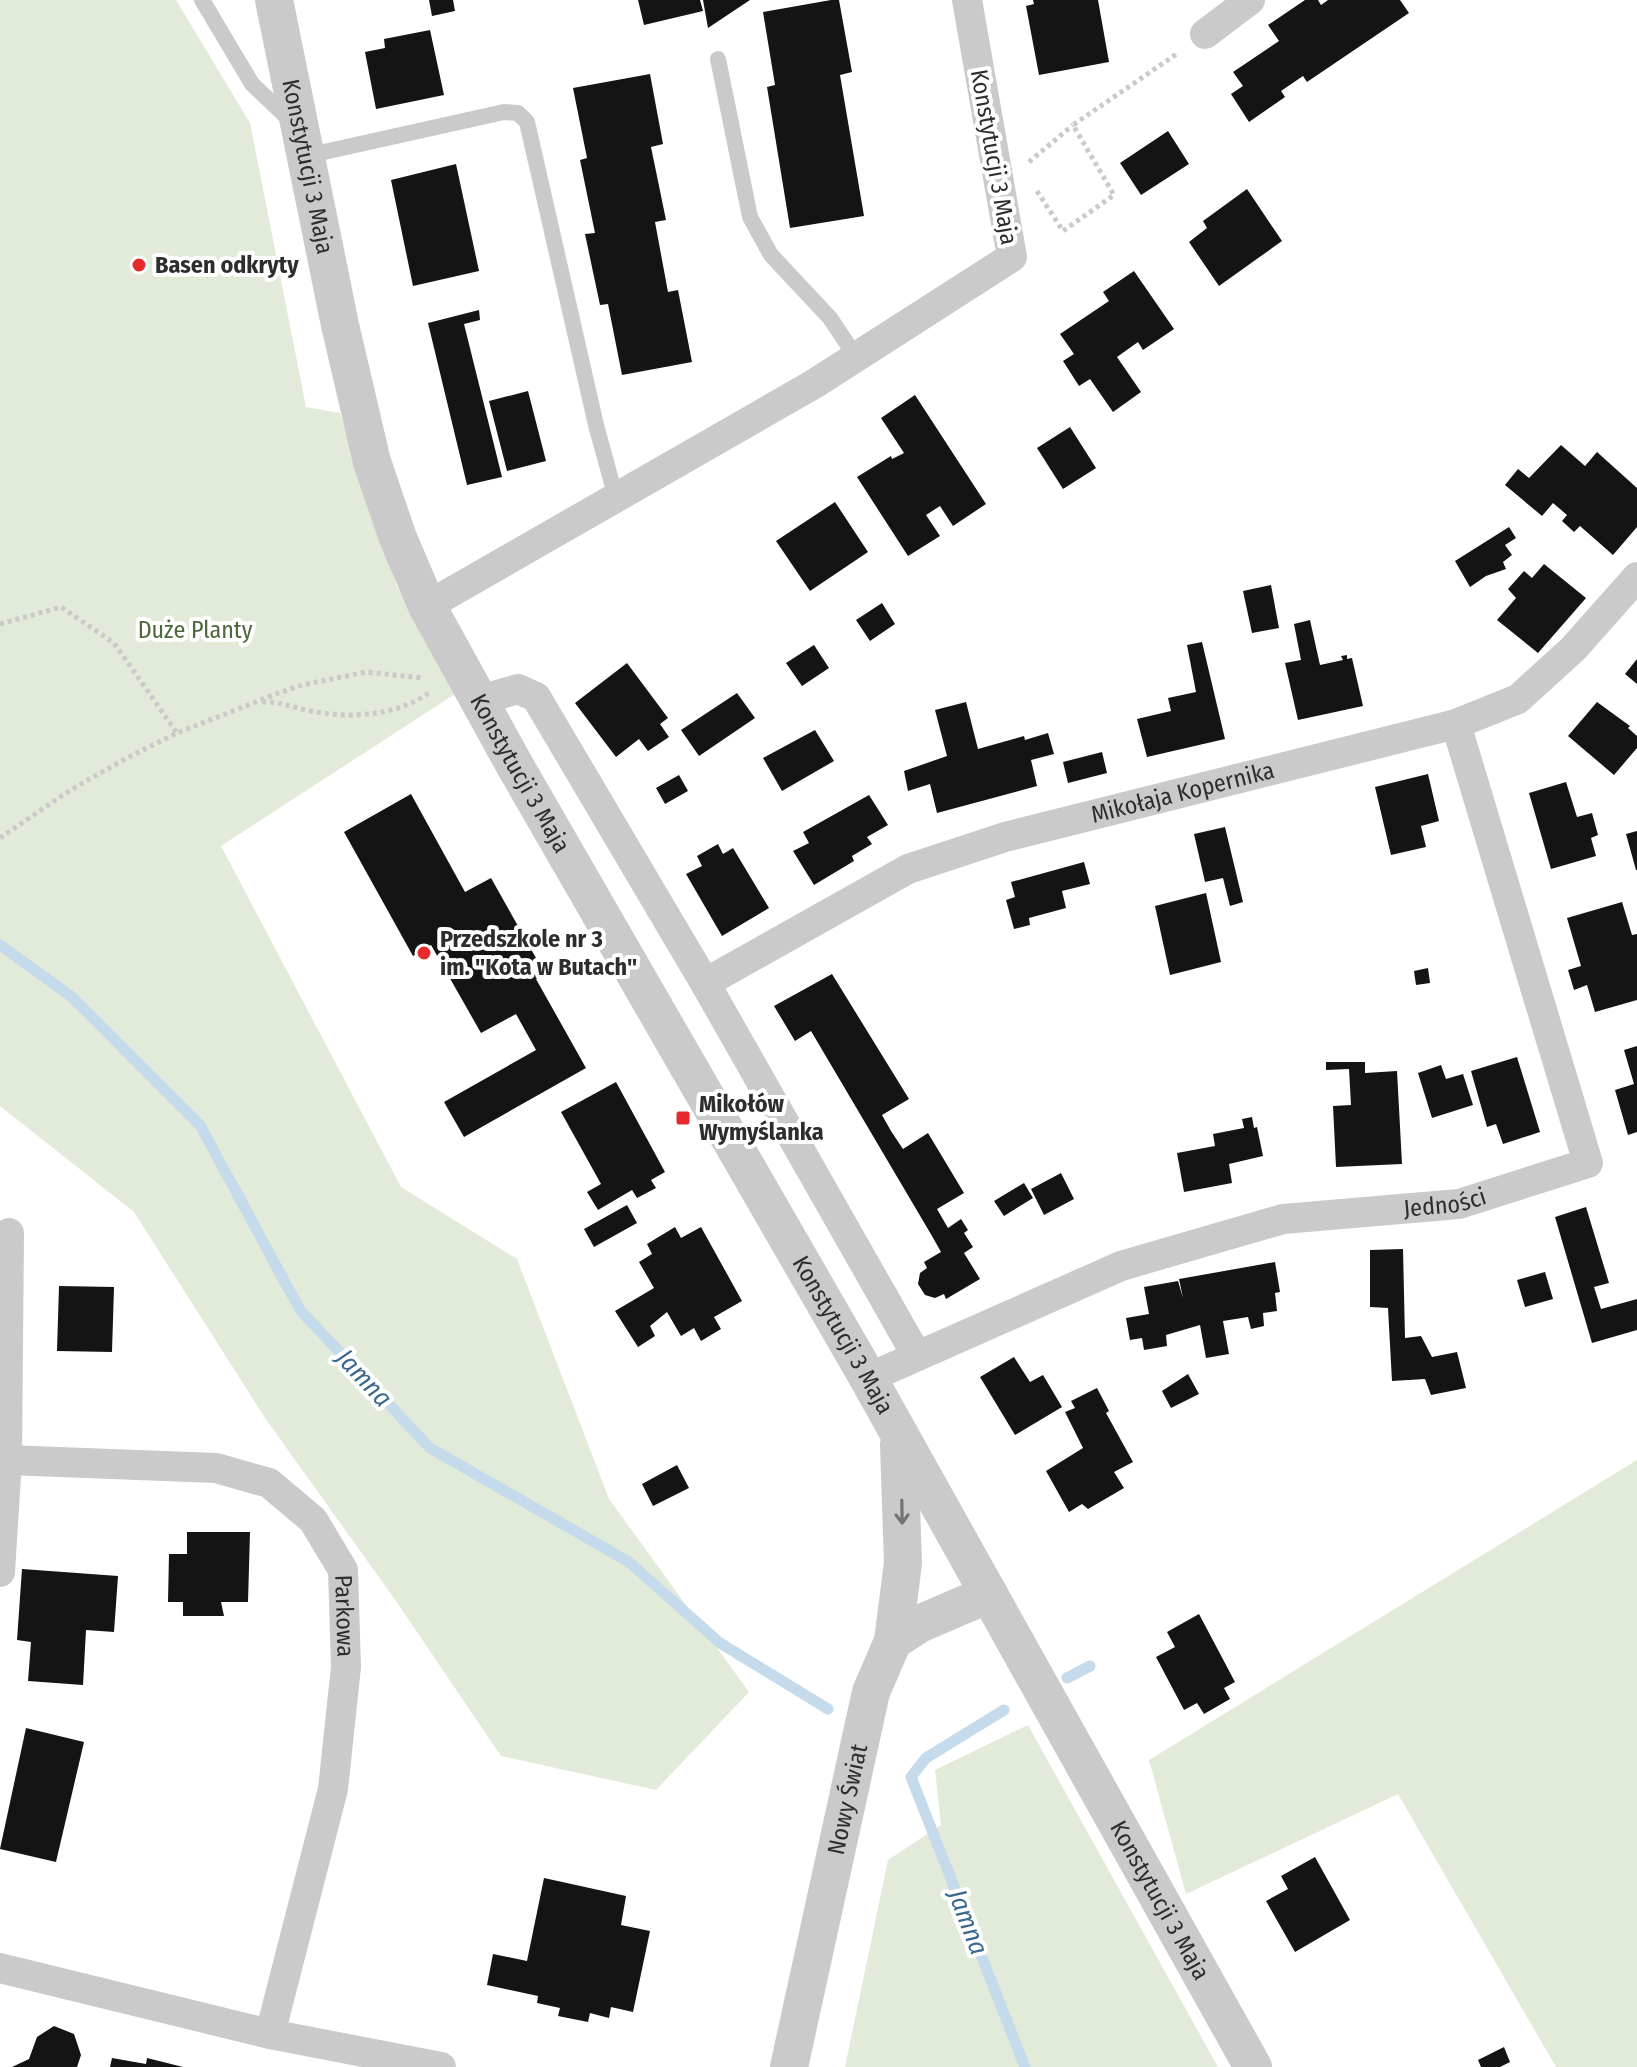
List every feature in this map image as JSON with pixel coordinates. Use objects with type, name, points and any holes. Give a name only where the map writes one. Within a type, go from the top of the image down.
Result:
[{"type":"street","name":"Konstytucji 3 Maja","points":[[274,0],[340,325],[372,462],[398,538],[427,606],[868,1378],[1253,2067]]},
{"type":"street","name":"Konstytucji 3 Maja","points":[[427,606],[814,384],[1012,257],[1010,176],[967,0]]},
{"type":"street","points":[[1205,34],[1250,0]]},
{"type":"street","name":"Mikołaja Kopernika","points":[[705,983],[908,869],[950,853],[1456,724],[1518,699],[1573,649],[1637,577]]},
{"type":"street","points":[[480,700],[518,689],[536,697],[705,983],[917,1356]]},
{"type":"street","name":"Jedności","points":[[868,1378],[1121,1266],[1283,1219],[1459,1204],[1588,1163],[1456,724]]},
{"type":"street","points":[[0,1572],[7,1460],[9,1233]]},
{"type":"street","name":"Nowy Świat","points":[[789,2067],[871,1692],[893,1641],[903,1563],[898,1434]]},
{"type":"street","name":"Parkowa","points":[[7,1460],[216,1468],[269,1483],[313,1520],[343,1570],[346,1667],[333,1789],[270,2034]]},
{"type":"street","points":[[893,1641],[919,1624],[989,1594]]},
{"type":"street","points":[[0,1968],[270,2034],[441,2067]]},
{"type":"lane","points":[[202,0],[252,84],[303,143],[504,112],[518,113],[527,122],[596,425],[616,498]]},
{"type":"lane","points":[[718,59],[750,217],[771,255],[830,318],[856,357]]},
{"type":"path","points":[[1073,125],[1114,195],[1063,231],[1010,176],[1073,125],[1205,34]]},
{"type":"path","points":[[0,624],[61,607],[114,643],[177,733]]},
{"type":"path","points":[[0,838],[72,789],[177,733],[253,703],[302,685],[357,673],[432,678]]},
{"type":"path","points":[[253,703],[267,701],[330,714],[362,715],[414,702],[439,685]]},
{"type":"green space","name":"Duże Planty","points":[[0,0],[176,0],[250,123],[306,407],[340,413],[397,586],[455,694],[221,846],[401,1187],[517,1259],[609,1499],[749,1692],[656,1790],[501,1756],[396,1601],[265,1418],[134,1212],[0,1106]]},
{"type":"green space","points":[[1637,1460],[1637,2067],[1556,2067],[1398,1794],[1186,1894],[1149,1760]]},
{"type":"green space","points":[[1028,1725],[1218,2067],[845,2067],[888,1860],[941,1825],[935,1770]]},
{"type":"building","points":[[429,0],[453,0],[455,11],[432,16]]},
{"type":"building","points":[[638,0],[700,0],[703,11],[644,25]]},
{"type":"building","points":[[703,0],[750,0],[708,28]]},
{"type":"building","points":[[839,0],[852,72],[840,75],[864,216],[790,228],[767,87],[775,85],[763,12]]},
{"type":"building","points":[[1033,0],[1098,0],[1109,62],[1039,75],[1026,6],[1034,4]]},
{"type":"building","points":[[1305,0],[1318,0],[1321,5],[1328,0],[1400,0],[1409,13],[1307,82],[1303,76],[1281,91],[1285,97],[1249,122],[1231,94],[1243,86],[1233,72],[1279,41],[1268,25]]},
{"type":"building","points":[[430,30],[444,95],[376,109],[365,52],[385,48],[384,39]]},
{"type":"building","points":[[650,74],[663,144],[651,147],[666,220],[655,222],[668,292],[678,290],[692,362],[622,375],[608,304],[600,305],[585,234],[595,233],[580,160],[587,158],[573,88]]},
{"type":"building","points":[[1168,131],[1189,164],[1141,195],[1120,163]]},
{"type":"building","points":[[456,164],[479,271],[413,286],[391,180]]},
{"type":"building","points":[[1247,189],[1282,241],[1219,286],[1189,242],[1207,228],[1203,221]]},
{"type":"building","points":[[1134,271],[1174,329],[1143,350],[1138,342],[1117,357],[1141,392],[1113,412],[1090,379],[1079,386],[1063,361],[1074,354],[1060,334],[1109,301],[1103,292]]},
{"type":"building","points":[[479,310],[480,320],[464,324],[502,477],[467,485],[428,323]]},
{"type":"building","points":[[528,391],[546,461],[507,471],[489,401]]},
{"type":"building","points":[[915,395],[986,504],[953,526],[940,506],[926,515],[940,536],[908,556],[857,477],[891,456],[892,459],[904,453],[881,418]]},
{"type":"building","points":[[1070,427],[1096,468],[1063,489],[1037,448]]},
{"type":"building","points":[[1561,445],[1585,466],[1597,452],[1637,488],[1637,527],[1613,555],[1580,526],[1574,532],[1562,521],[1567,515],[1553,503],[1542,516],[1505,485],[1518,469],[1529,478]]},
{"type":"building","points":[[835,502],[868,552],[810,591],[776,541]]},
{"type":"building","points":[[1509,527],[1516,538],[1505,545],[1512,555],[1503,562],[1506,569],[1486,576],[1470,587],[1455,561]]},
{"type":"building","points":[[1544,564],[1586,598],[1538,653],[1497,620],[1516,598],[1508,589],[1524,571],[1532,578]]},
{"type":"building","points":[[1271,585],[1279,628],[1252,633],[1243,591]]},
{"type":"building","points":[[882,603],[895,624],[870,641],[856,620]]},
{"type":"building","points":[[1310,620],[1320,665],[1343,660],[1341,656],[1352,658],[1363,706],[1298,720],[1285,663],[1301,660],[1294,624]]},
{"type":"building","points":[[1202,642],[1225,739],[1147,757],[1137,719],[1171,711],[1168,698],[1196,692],[1187,645]]},
{"type":"building","points":[[814,645],[829,668],[802,686],[786,663]]},
{"type":"building","points":[[1637,659],[1637,684],[1625,674]]},
{"type":"building","points":[[627,663],[668,718],[660,724],[669,737],[648,751],[639,739],[616,757],[575,703]]},
{"type":"building","points":[[737,693],[755,718],[699,756],[681,730]]},
{"type":"building","points":[[966,702],[978,749],[1024,736],[1025,740],[1048,733],[1054,754],[1031,760],[1037,786],[937,813],[930,784],[908,791],[904,771],[947,756],[935,710]]},
{"type":"building","points":[[1597,702],[1630,726],[1628,728],[1637,736],[1637,748],[1614,775],[1568,736]]},
{"type":"building","points":[[815,730],[834,761],[782,791],[763,758]]},
{"type":"building","points":[[1102,752],[1107,773],[1068,783],[1063,762]]},
{"type":"building","points":[[1428,774],[1439,821],[1421,826],[1426,847],[1391,855],[1375,787]]},
{"type":"building","points":[[679,775],[688,791],[665,804],[656,788]]},
{"type":"building","points":[[1566,782],[1577,817],[1592,813],[1598,835],[1591,838],[1596,856],[1551,869],[1529,793]]},
{"type":"building","points":[[411,794],[465,892],[491,878],[545,974],[536,979],[586,1068],[464,1137],[444,1102],[536,1050],[516,1014],[481,1033],[431,945],[413,956],[344,832]]},
{"type":"building","points":[[869,795],[888,825],[867,837],[872,844],[852,856],[854,861],[814,885],[793,851],[809,843],[803,832]]},
{"type":"building","points":[[1225,827],[1243,902],[1230,906],[1223,878],[1205,882],[1194,834]]},
{"type":"building","points":[[1637,831],[1637,870],[1636,870],[1626,834]]},
{"type":"building","points":[[718,844],[723,854],[733,848],[769,908],[722,936],[686,874],[702,866],[697,856]]},
{"type":"building","points":[[1084,862],[1090,884],[1062,891],[1066,908],[1029,918],[1030,925],[1014,929],[1006,900],[1015,897],[1011,882]]},
{"type":"building","points":[[1206,893],[1221,962],[1170,975],[1155,906]]},
{"type":"building","points":[[1622,902],[1632,935],[1637,934],[1637,1000],[1595,1012],[1587,985],[1574,990],[1568,970],[1581,966],[1567,918]]},
{"type":"building","points":[[1428,968],[1430,983],[1416,985],[1414,971]]},
{"type":"building","points":[[832,974],[909,1099],[882,1115],[891,1131],[903,1149],[928,1133],[964,1193],[937,1209],[948,1228],[961,1219],[968,1230],[964,1233],[973,1247],[964,1253],[980,1279],[946,1299],[944,1294],[935,1298],[925,1295],[918,1284],[920,1273],[927,1268],[924,1262],[941,1252],[932,1236],[811,1031],[795,1041],[774,1006]]},
{"type":"building","points":[[1637,1046],[1637,1132],[1628,1135],[1615,1090],[1634,1084],[1624,1050]]},
{"type":"building","points":[[1517,1057],[1540,1132],[1503,1144],[1496,1124],[1487,1127],[1471,1071]]},
{"type":"building","points":[[1326,1062],[1365,1062],[1365,1073],[1397,1071],[1402,1164],[1336,1167],[1333,1106],[1351,1105],[1349,1069],[1326,1070]]},
{"type":"building","points":[[1441,1065],[1446,1079],[1463,1074],[1473,1105],[1432,1118],[1418,1073]]},
{"type":"building","points":[[616,1082],[665,1172],[651,1180],[656,1188],[637,1198],[632,1190],[598,1210],[587,1192],[601,1184],[561,1112]]},
{"type":"building","points":[[1252,1117],[1263,1156],[1229,1164],[1232,1183],[1184,1192],[1177,1153],[1215,1146],[1213,1134],[1244,1128],[1242,1119]]},
{"type":"building","points":[[1061,1173],[1074,1199],[1044,1215],[1031,1189]]},
{"type":"building","points":[[1024,1183],[1033,1198],[1004,1216],[994,1201]]},
{"type":"building","points":[[627,1205],[637,1223],[594,1247],[584,1229]]},
{"type":"building","points":[[1586,1207],[1609,1283],[1594,1287],[1601,1309],[1637,1299],[1637,1330],[1592,1343],[1555,1217]]},
{"type":"building","points":[[675,1227],[681,1238],[701,1227],[742,1301],[714,1317],[721,1329],[701,1341],[694,1328],[681,1336],[667,1312],[650,1326],[655,1336],[638,1347],[615,1311],[654,1288],[639,1262],[652,1254],[647,1244]]},
{"type":"building","points":[[1403,1249],[1405,1338],[1421,1336],[1432,1357],[1457,1352],[1466,1388],[1431,1395],[1425,1379],[1392,1381],[1388,1308],[1370,1307],[1370,1250]]},
{"type":"building","points":[[1275,1262],[1280,1292],[1275,1293],[1277,1311],[1263,1313],[1264,1326],[1251,1329],[1248,1317],[1223,1321],[1229,1354],[1206,1358],[1200,1325],[1166,1335],[1167,1346],[1144,1350],[1142,1338],[1130,1340],[1126,1318],[1149,1314],[1144,1287],[1178,1281],[1183,1298],[1179,1279]]},
{"type":"building","points":[[1545,1272],[1553,1299],[1525,1307],[1517,1280]]},
{"type":"building","points":[[59,1286],[114,1287],[112,1352],[57,1351]]},
{"type":"building","points":[[1014,1357],[1030,1382],[1043,1375],[1062,1407],[1015,1435],[980,1377]]},
{"type":"building","points":[[1188,1374],[1199,1394],[1171,1408],[1162,1391]]},
{"type":"building","points":[[1097,1388],[1109,1411],[1106,1413],[1133,1462],[1114,1472],[1124,1488],[1088,1509],[1082,1504],[1069,1512],[1046,1471],[1083,1448],[1065,1412],[1075,1408],[1071,1401]]},
{"type":"building","points":[[677,1465],[689,1488],[653,1506],[642,1484]]},
{"type":"building","points":[[187,1532],[250,1532],[248,1602],[221,1602],[224,1616],[183,1616],[183,1602],[168,1602],[169,1554],[187,1554]]},
{"type":"building","points":[[22,1569],[118,1576],[114,1632],[86,1630],[83,1685],[28,1681],[31,1642],[17,1640]]},
{"type":"building","points":[[1199,1614],[1235,1682],[1224,1688],[1230,1699],[1204,1714],[1197,1703],[1184,1710],[1156,1657],[1175,1647],[1167,1632]]},
{"type":"building","points":[[26,1728],[84,1742],[56,1862],[0,1849]]},
{"type":"building","points":[[1315,1857],[1350,1920],[1295,1952],[1266,1901],[1288,1889],[1281,1876]]},
{"type":"building","points":[[544,1878],[626,1896],[621,1925],[650,1931],[633,2012],[611,2007],[609,2018],[590,2013],[588,2022],[558,2016],[560,2008],[537,2003],[538,1996],[487,1985],[493,1954],[527,1961]]},
{"type":"building","points":[[54,2026],[74,2034],[81,2055],[77,2067],[12,2067],[29,2059],[37,2037]]},
{"type":"building","points":[[1504,2047],[1510,2062],[1500,2067],[1481,2067],[1478,2060]]},
{"type":"building","points":[[112,2058],[146,2064],[147,2058],[183,2067],[110,2067]]},
{"type":"waterway","name":"Jamna","points":[[0,945],[72,997],[200,1125],[300,1310],[430,1448],[629,1562],[720,1643],[828,1709]]},
{"type":"waterway","points":[[1067,1678],[1090,1666]]},
{"type":"waterway","name":"Jamna","points":[[1004,1710],[926,1758],[911,1777],[1025,2067]]},
{"type":"place","name":"Basen odkryty","points":[[139,265]]},
{"type":"place","name":"Przedszkole nr 3 im. \"Kota w Butach\"","points":[[424,953]]},
{"type":"place","name":"Mikołów Wymyślanka","points":[[683,1118]]}]
